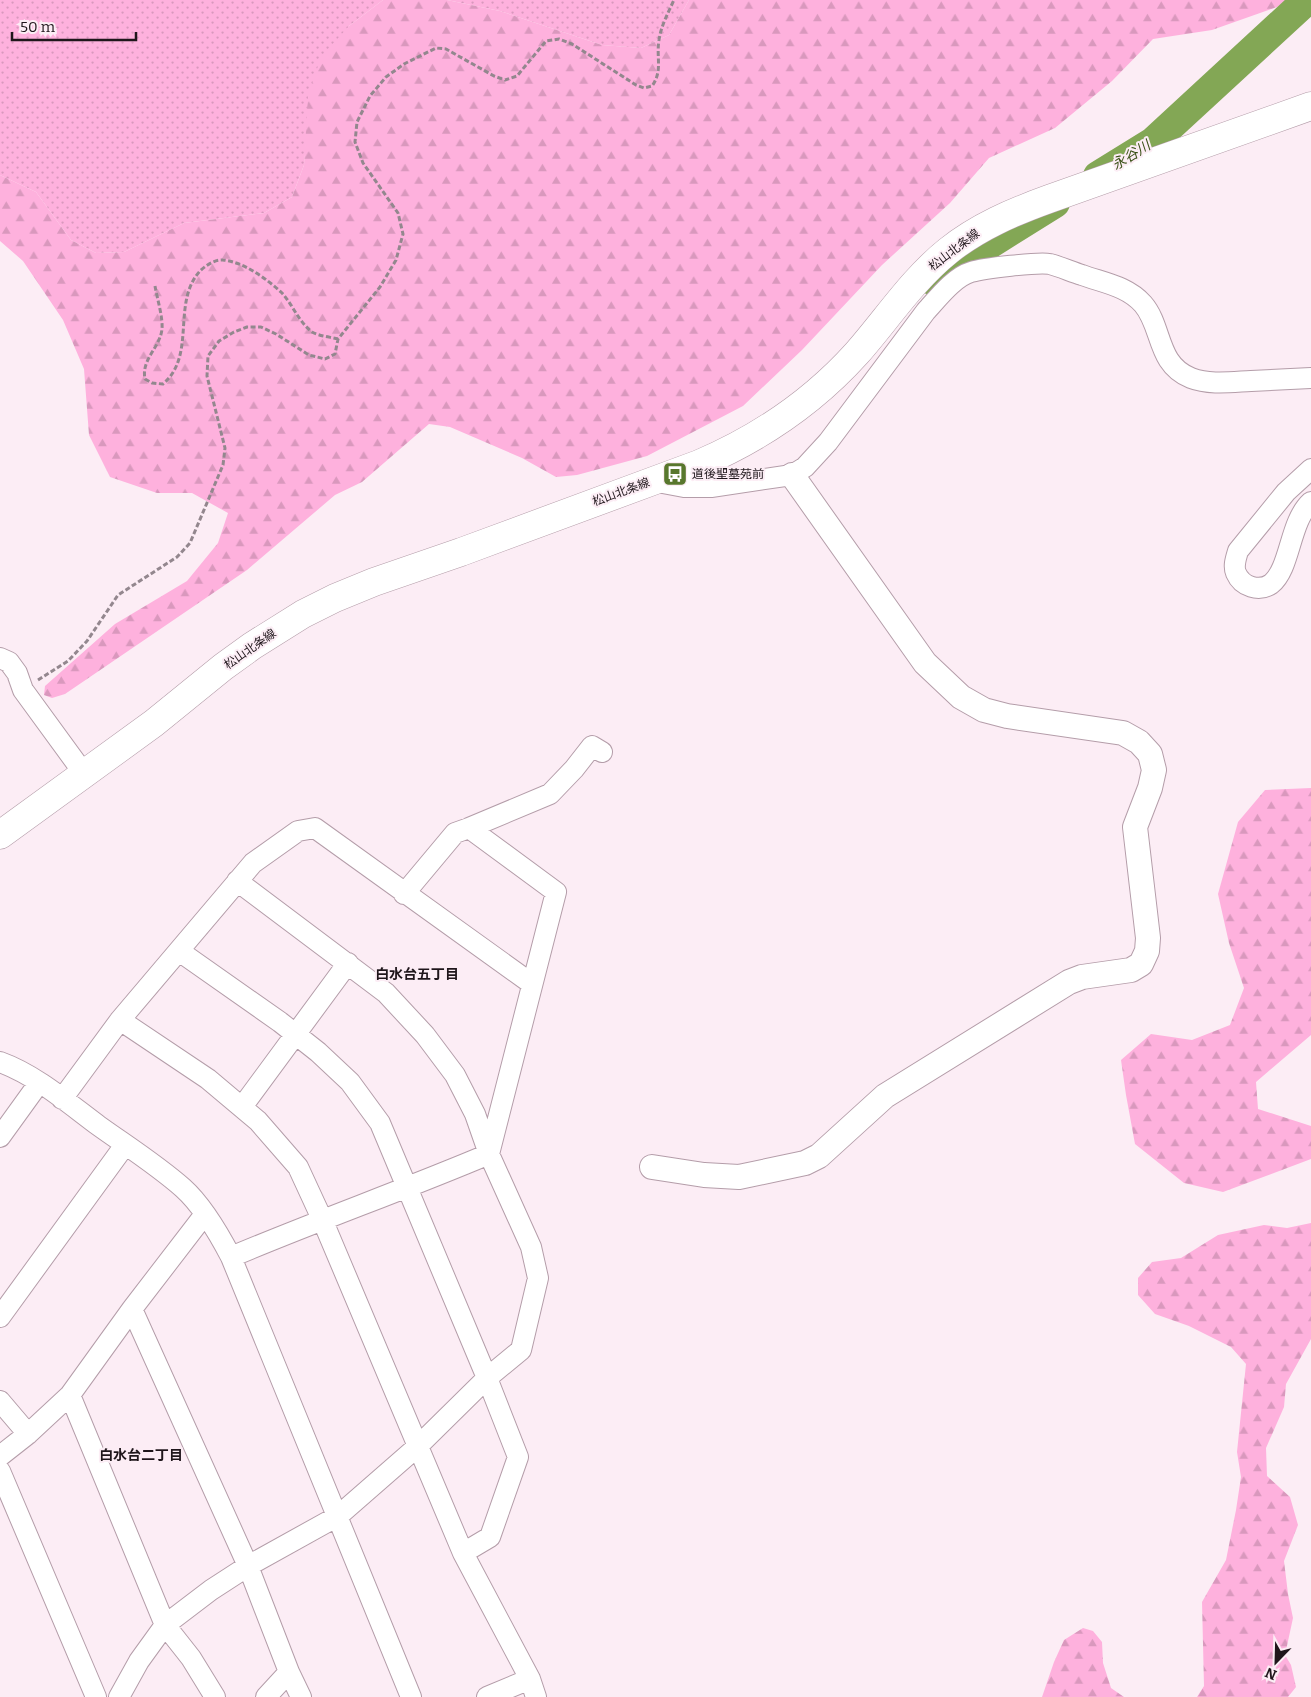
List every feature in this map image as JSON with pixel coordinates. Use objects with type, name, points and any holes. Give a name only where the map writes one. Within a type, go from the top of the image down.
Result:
[{"type":"main road","name":"松山北条線","points":[[0,836],[85,775],[223,667],[302,614],[374,582],[462,552],[651,481],[730,451],[759,436],[809,399],[833,378],[925,272],[948,251],[982,228],[1016,211],[1311,106]]},
{"type":"street","points":[[651,481],[684,487],[711,487],[792,475],[805,467],[818,455],[936,300],[970,272],[1048,264],[1123,290],[1135,296],[1145,306],[1152,317],[1158,340],[1170,363],[1179,372],[1191,378],[1218,383],[1311,378]]},
{"type":"street","points":[[1311,469],[1286,492],[1238,550],[1234,561],[1235,572],[1242,582],[1251,587],[1262,588],[1271,583],[1279,574],[1297,524],[1306,506],[1311,502]]},
{"type":"street","points":[[652,1167],[704,1175],[739,1177],[804,1163],[819,1156],[885,1096],[936,1064],[1069,982],[1082,976],[1131,970],[1141,964],[1147,951],[1148,938],[1135,827],[1150,788],[1154,770],[1150,754],[1139,742],[1123,733],[1007,716],[984,710],[961,697],[925,664],[792,475]]},
{"type":"street","points":[[0,658],[9,662],[17,674],[23,690],[85,775]]},
{"type":"street","points":[[404,894],[454,833],[550,794],[574,769],[592,746],[602,752]]},
{"type":"street","points":[[62,1099],[120,1020],[237,881],[253,863],[298,831],[315,828],[404,894],[532,984]]},
{"type":"street","points":[[469,828],[556,892],[490,1154]]},
{"type":"street","points":[[119,1697],[139,1661],[165,1626],[211,1590],[248,1566],[338,1516],[417,1447],[487,1378],[522,1350],[538,1278],[531,1247],[490,1154],[476,1114],[455,1075],[431,1043],[386,993],[237,881]]},
{"type":"street","points":[[179,950],[280,1022],[318,1052],[350,1082],[380,1124],[487,1378],[518,1457],[490,1538],[463,1553]]},
{"type":"street","points":[[242,1108],[348,963]]},
{"type":"street","points":[[120,1020],[208,1079],[258,1121],[298,1167],[322,1219],[463,1553],[533,1688],[487,1697]]},
{"type":"street","points":[[0,1062],[16,1068],[39,1083],[184,1189],[218,1232],[231,1257],[411,1697]]},
{"type":"street","points":[[0,1136],[39,1083]]},
{"type":"street","points":[[0,1317],[125,1145]]},
{"type":"street","points":[[231,1257],[322,1219],[408,1188],[490,1154]]},
{"type":"street","points":[[0,1456],[28,1434],[70,1395],[204,1214]]},
{"type":"street","points":[[132,1309],[248,1566],[289,1672],[301,1697]]},
{"type":"street","points":[[70,1395],[165,1626],[191,1658],[215,1697]]},
{"type":"street","points":[[0,1401],[28,1434]]},
{"type":"street","points":[[0,1471],[96,1697]]},
{"type":"street","points":[[266,1697],[289,1672]]},
{"type":"path","points":[[23,690],[68,661],[87,641],[118,595],[178,556],[190,543],[223,465],[225,448],[208,376],[208,356],[219,341],[247,327],[261,328],[276,334],[309,356],[324,359],[335,354],[338,339],[380,287],[396,260],[403,234],[398,213],[363,163],[355,142],[357,122],[370,96],[386,77],[404,64],[436,48],[446,49],[494,76],[505,80],[517,76],[546,41],[559,39],[572,44],[636,85],[644,88],[652,86],[657,78],[659,65],[658,43],[661,30],[674,0]]},
{"type":"path","points":[[155,286],[162,328],[158,345],[150,354],[143,370],[145,378],[152,383],[163,384],[176,366],[184,343],[184,308],[192,280],[204,267],[221,259],[240,264],[268,282],[283,294],[302,323],[314,333],[338,339]]},
{"type":"green space","points":[[0,0],[383,0],[349,26],[307,133],[304,165],[292,197],[264,213],[184,223],[124,252],[96,253],[71,240],[36,192],[0,175]]},
{"type":"green space","points":[[383,0],[447,0],[500,11],[602,45],[641,48],[669,35],[689,0],[1287,0],[1277,7],[1212,30],[1153,39],[1112,81],[1055,128],[989,158],[950,203],[882,265],[802,350],[743,406],[647,456],[577,475],[556,477],[522,458],[450,427],[429,424],[362,482],[335,495],[247,570],[65,694],[52,698],[44,695],[45,686],[115,624],[187,581],[218,543],[228,513],[192,493],[157,493],[110,477],[89,435],[84,369],[63,320],[23,261],[0,241],[0,175],[36,192],[71,240],[96,253],[124,252],[184,223],[264,213],[292,197],[304,165],[308,96],[321,57],[349,26]]},
{"type":"green space","points":[[447,0],[689,0],[669,35],[641,48],[602,45],[500,11]]},
{"type":"green space","points":[[1311,788],[1311,1035],[1256,1082],[1258,1109],[1311,1126],[1311,1159],[1223,1192],[1184,1183],[1135,1144],[1121,1060],[1151,1034],[1192,1040],[1230,1025],[1244,988],[1229,943],[1218,894],[1238,822],[1265,790]]},
{"type":"green space","points":[[1311,1223],[1311,1339],[1286,1384],[1284,1407],[1266,1448],[1267,1476],[1290,1497],[1298,1525],[1284,1561],[1293,1618],[1285,1655],[1291,1665],[1296,1687],[1288,1697],[1197,1697],[1204,1686],[1202,1602],[1226,1560],[1241,1477],[1237,1452],[1246,1364],[1231,1347],[1189,1326],[1155,1314],[1138,1295],[1138,1278],[1152,1262],[1181,1258],[1218,1235],[1264,1225],[1287,1228]]},
{"type":"green space","points":[[1083,1628],[1093,1631],[1102,1642],[1103,1663],[1111,1688],[1124,1697],[1042,1697],[1064,1640]]},
{"type":"waterway","name":"永谷川","points":[[1098,176],[1153,142],[1307,0]]},
{"type":"waterway","name":"永谷川","points":[[932,280],[1055,203]]},
{"type":"place","name":"道後聖墓苑前","points":[[675,474]]},
{"type":"district","name":"白水台五丁目","points":[[417,974]]},
{"type":"district","name":"白水台二丁目","points":[[141,1455]]}]
